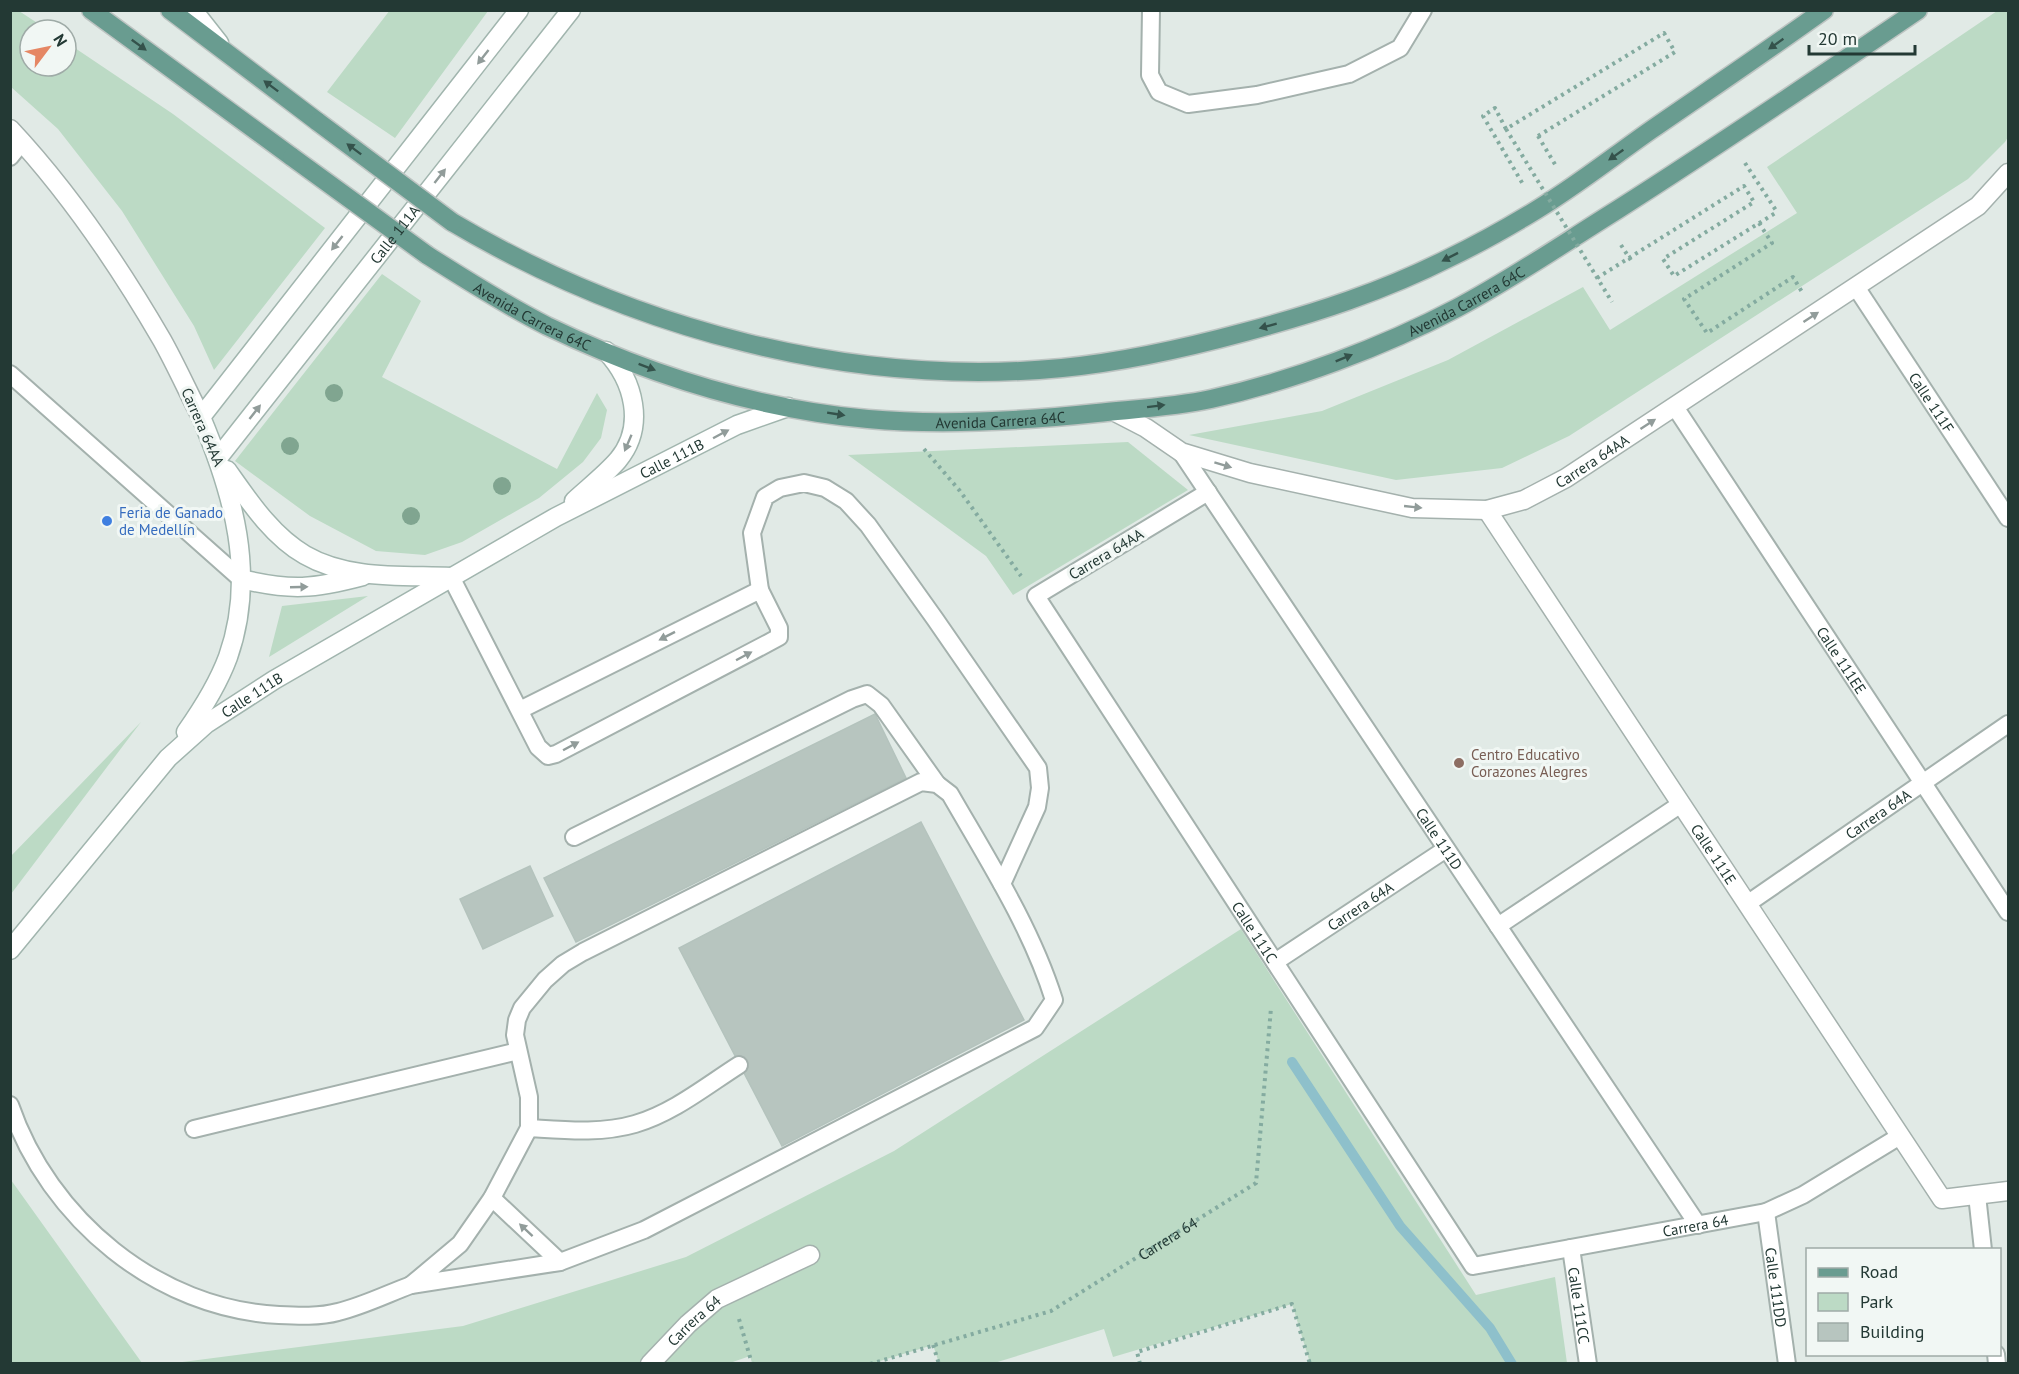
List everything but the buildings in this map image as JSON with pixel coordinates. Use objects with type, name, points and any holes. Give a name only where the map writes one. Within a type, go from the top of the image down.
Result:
[{"type":"main road","name":"Avenida Carrera 64C","points":[[92,10],[427,255],[480,289],[548,326],[606,351],[701,386],[788,407],[867,419],[925,422],[1026,421],[1208,400],[1267,385],[1329,364],[1390,339],[1455,309],[1524,269],[1755,121],[1918,10]]},
{"type":"main road","points":[[170,10],[452,222],[483,240],[600,295],[669,320],[816,358],[892,368],[978,372],[1063,368],[1130,358],[1224,338],[1306,316],[1377,291],[1449,258],[1530,214],[1824,10]]},
{"type":"street","points":[[193,10],[226,52]]},
{"type":"street","points":[[201,417],[519,10]]},
{"type":"street","name":"Calle 111A","points":[[218,458],[571,10]]},
{"type":"street","name":"Carrera 64AA","points":[[16,136],[76,210],[120,273],[162,341],[201,417],[218,458],[238,529],[241,579],[237,620],[228,657],[209,698],[168,758]]},
{"type":"street","name":"Carrera 64AA","points":[[1115,412],[1146,428],[1181,452],[1250,473],[1412,508],[1487,510],[1524,500],[1566,478],[1978,206],[2008,173]]},
{"type":"street","name":"Calle 111B","points":[[556,517],[616,462],[633,431],[634,402],[630,387],[617,362],[606,351]]},
{"type":"street","name":"Calle 111B","points":[[10,950],[168,758],[212,720],[257,690],[556,517],[736,425],[788,407]]},
{"type":"street","points":[[218,458],[260,515],[276,532],[304,555],[328,566],[370,574],[451,578]]},
{"type":"street","name":"Calle 111E","points":[[1487,510],[1942,1200],[1977,1195]]},
{"type":"street","points":[[241,579],[273,587],[300,588],[330,584],[370,574]]},
{"type":"street","points":[[1977,1195],[2008,1191]]},
{"type":"street","name":"Carrera 64","points":[[650,1364],[688,1324],[717,1299],[810,1255]]},
{"type":"lane","points":[[1151,10],[1150,75],[1159,92],[1188,104],[1257,95],[1349,74],[1400,48],[1424,10]]},
{"type":"lane","points":[[10,157],[16,136]]},
{"type":"lane","name":"Calle 111F","points":[[1856,287],[2008,518]]},
{"type":"lane","points":[[10,374],[241,579]]},
{"type":"lane","name":"Calle 111EE","points":[[1674,406],[2008,912]]},
{"type":"lane","name":"Calle 111D","points":[[1181,452],[1698,1225]]},
{"type":"lane","points":[[451,578],[538,747],[548,756],[556,754],[779,637],[779,628],[760,590],[752,533],[765,497],[780,488],[804,483],[825,488],[846,501],[868,525],[1038,768],[1040,788],[1037,807],[1002,884]]},
{"type":"lane","name":"Carrera 64AA","points":[[1036,596],[1208,492]]},
{"type":"lane","points":[[520,710],[760,590]]},
{"type":"lane","name":"Calle 111C","points":[[1036,596],[1473,1266]]},
{"type":"lane","points":[[10,1106],[18,1129],[34,1160],[65,1204],[108,1247],[141,1270],[200,1299],[231,1308],[262,1314],[295,1316],[338,1312],[411,1285],[560,1262],[644,1230],[1035,1028],[1054,1000],[1044,969],[1002,884],[950,794],[937,784],[881,705],[867,694],[852,699],[574,837]]},
{"type":"lane","name":"Carrera 64A","points":[[1747,904],[2008,724]]},
{"type":"lane","points":[[411,1285],[460,1244],[492,1198],[529,1128],[529,1097],[515,1035],[517,1020],[522,1008],[545,980],[563,964],[584,952],[914,785],[929,782],[937,784]]},
{"type":"lane","points":[[1498,926],[1681,804]]},
{"type":"lane","name":"Carrera 64A","points":[[1275,962],[1446,849]]},
{"type":"lane","points":[[194,1129],[518,1051]]},
{"type":"lane","points":[[529,1128],[589,1131],[634,1125],[669,1110],[739,1065]]},
{"type":"lane","name":"Carrera 64","points":[[1473,1266],[1767,1212],[1803,1195],[1900,1136]]},
{"type":"lane","points":[[1977,1195],[1983,1248]]},
{"type":"lane","points":[[492,1198],[560,1262]]},
{"type":"lane","name":"Calle 111DD","points":[[1767,1212],[1787,1364]]},
{"type":"lane","name":"Calle 111CC","points":[[1571,1248],[1588,1364]]},
{"type":"path","points":[[1506,129],[1664,33],[1675,52],[1538,136],[1557,167]]},
{"type":"path","points":[[1525,188],[1483,116],[1495,108],[1612,302]]},
{"type":"path","points":[[1597,278],[1744,186],[1754,202],[1663,259],[1674,276],[1777,212],[1745,163]]},
{"type":"path","points":[[1759,223],[1772,243],[1684,298],[1707,333],[1793,277],[1816,313]]},
{"type":"path","points":[[1621,245],[1632,262]]},
{"type":"path","points":[[921,446],[960,491],[1036,596]]},
{"type":"path","name":"Carrera 64","points":[[870,1364],[1051,1311],[1256,1183],[1275,962]]},
{"type":"path","points":[[731,1293],[752,1364]]},
{"type":"path","points":[[1140,1364],[1137,1352],[1292,1304],[1310,1364]]},
{"type":"path","points":[[933,1345],[939,1364]]},
{"type":"green space","points":[[11,10],[19,11],[30,18],[18,18],[18,78],[78,78],[78,50],[173,114],[325,228],[214,370],[194,326],[122,211],[58,129],[11,87]]},
{"type":"green space","points":[[390,10],[488,11],[395,138],[327,92]]},
{"type":"green space","points":[[1997,11],[2008,11],[2008,137],[1968,179],[1569,436],[1502,468],[1396,480],[1189,435],[1322,411],[1448,360],[1583,287],[1610,330],[1797,213],[1767,167]]},
{"type":"green space","points":[[382,274],[421,301],[382,377],[557,469],[597,393],[607,410],[601,438],[583,462],[539,498],[462,542],[425,555],[376,551],[310,516],[235,461]]},
{"type":"green space","points":[[1128,442],[1188,490],[1013,595],[986,556],[848,455]]},
{"type":"green space","points":[[368,596],[269,657],[282,606]]},
{"type":"green space","points":[[141,722],[11,894],[11,856]]},
{"type":"green space","points":[[1241,929],[1476,1295],[1555,1277],[1567,1363],[1310,1363],[1292,1304],[1113,1357],[1104,1329],[991,1364],[939,1363],[933,1345],[870,1364],[752,1363],[750,1356],[727,1364],[167,1364],[463,1326],[686,1257],[894,1151]]},
{"type":"green space","points":[[11,1180],[142,1363],[11,1363]]},
{"type":"waterway","points":[[1292,1062],[1400,1226],[1490,1328],[1512,1364]]},
{"type":"place","name":"Feria de Ganado de Medellín","points":[[107,521]]},
{"type":"place","name":"Centro Educativo Corazones Alegres","points":[[1459,763]]}]
